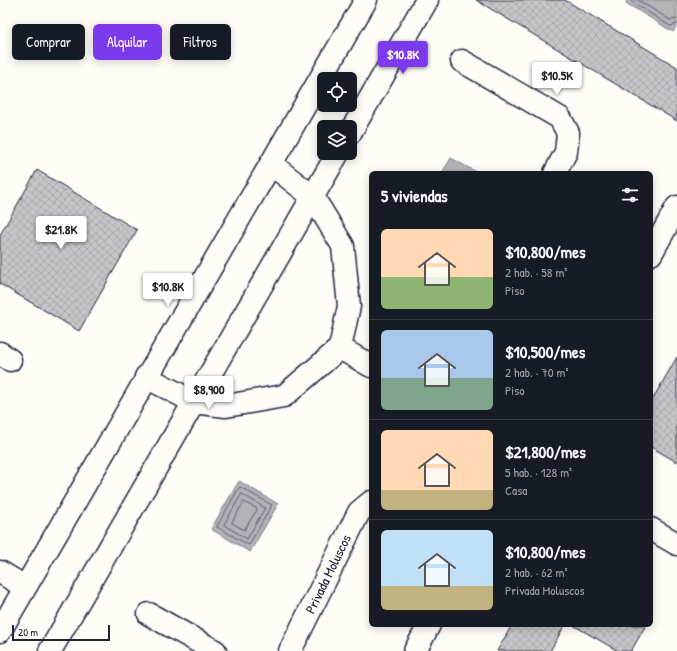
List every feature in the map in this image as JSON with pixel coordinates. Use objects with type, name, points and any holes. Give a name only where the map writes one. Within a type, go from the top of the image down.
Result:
[{"type":"main road","points":[[0,631],[366,0]]},
{"type":"main road","points":[[357,121],[427,0]]},
{"type":"main road","points":[[462,61],[560,118],[568,133],[566,152],[556,171]]},
{"type":"main road","points":[[50,651],[334,160]]},
{"type":"main road","points":[[146,377],[194,402],[226,406],[284,396],[340,348],[349,306],[343,246],[313,197],[270,164]]},
{"type":"main road","points":[[653,250],[677,207]]},
{"type":"main road","points":[[340,348],[369,365]]},
{"type":"main road","name":"Privada Moluscos","points":[[290,651],[359,512],[369,504]]},
{"type":"main road","points":[[653,530],[677,544]]},
{"type":"main road","points":[[0,572],[25,587]]},
{"type":"main road","points":[[149,614],[215,651]]},
{"type":"main road","points":[[415,651],[428,627]]},
{"type":"water","points":[[627,0],[677,0],[677,25],[673,32],[626,3]]},
{"type":"water","points":[[451,158],[474,171],[443,171]]},
{"type":"water","points":[[239,481],[278,504],[250,552],[211,529]]},
{"type":"building","points":[[476,0],[565,0],[677,67],[677,121]]},
{"type":"building","points":[[37,170],[137,230],[79,331],[0,284],[0,235]]},
{"type":"building","points":[[677,357],[677,462],[653,448],[653,399]]},
{"type":"building","points":[[511,627],[564,627],[550,651],[497,651]]},
{"type":"building","points":[[576,627],[645,627],[631,651],[618,651]]}]
